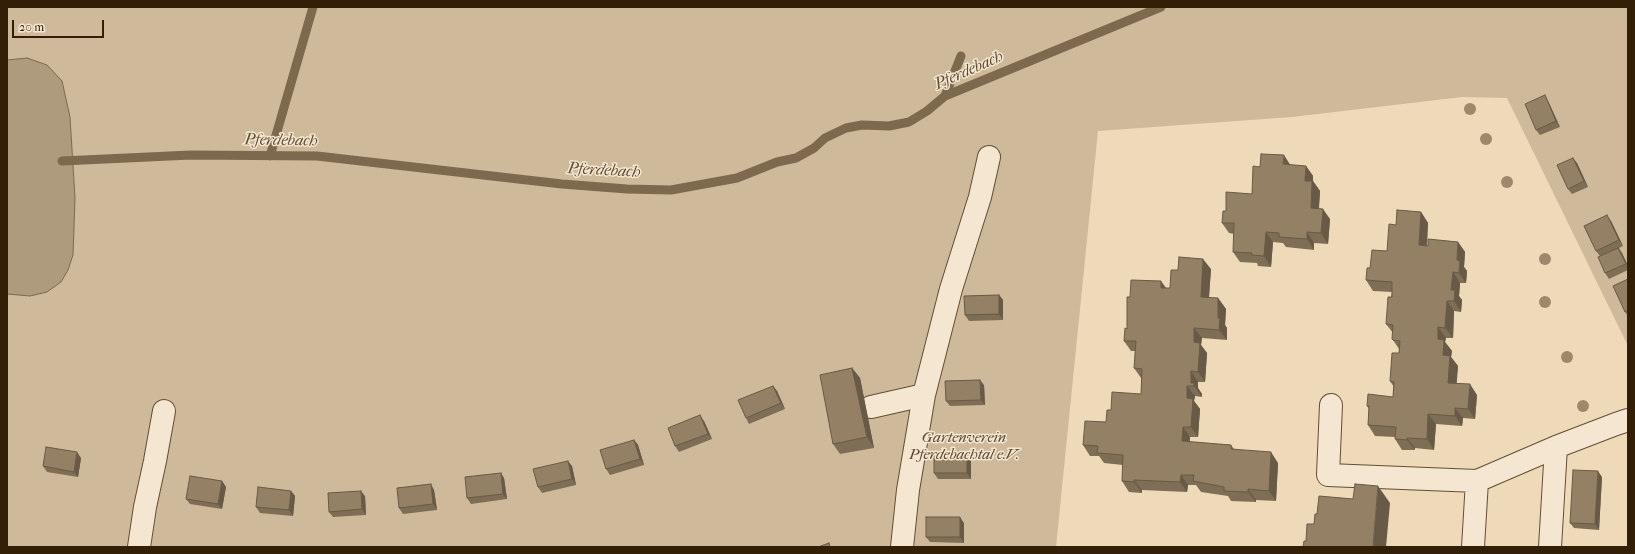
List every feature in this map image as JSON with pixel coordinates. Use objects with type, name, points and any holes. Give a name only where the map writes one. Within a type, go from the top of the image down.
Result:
[{"type":"lane","points":[[902,547],[908,490],[924,395],[951,289],[980,197],[989,157]]},
{"type":"lane","points":[[871,407],[924,395]]},
{"type":"lane","points":[[1331,405],[1328,475],[1477,481],[1556,447],[1622,422]]},
{"type":"lane","points":[[139,547],[144,507],[155,461],[164,411]]},
{"type":"lane","points":[[1550,547],[1556,447]]},
{"type":"lane","points":[[1473,547],[1477,481]]},
{"type":"green space","name":"Gartenverein Pferdebachtal e.V.","points":[[7,7],[1628,7],[1628,346],[1507,98],[1462,97],[1292,117],[1098,131],[1056,547],[7,547]]},
{"type":"shaded area","points":[[27,58],[47,65],[62,81],[70,117],[75,198],[73,255],[68,270],[61,282],[47,292],[30,296],[7,294],[7,60]]},
{"type":"building","points":[[1545,95],[1556,121],[1536,130],[1525,104]]},
{"type":"building","points":[[1261,154],[1284,155],[1283,164],[1306,166],[1305,181],[1312,181],[1311,208],[1323,209],[1321,233],[1307,232],[1307,239],[1279,237],[1279,233],[1266,232],[1264,256],[1251,255],[1252,253],[1233,252],[1234,223],[1222,223],[1223,211],[1226,211],[1226,192],[1252,194],[1253,166],[1260,167]]},
{"type":"building","points":[[1573,158],[1584,181],[1568,189],[1557,165]]},
{"type":"building","points":[[1397,210],[1421,212],[1419,245],[1428,246],[1428,239],[1458,242],[1457,260],[1460,261],[1459,273],[1453,272],[1451,290],[1455,290],[1454,301],[1447,301],[1445,328],[1438,327],[1438,339],[1444,340],[1443,355],[1450,356],[1448,383],[1470,384],[1468,409],[1455,408],[1455,416],[1428,414],[1427,439],[1395,439],[1396,427],[1368,425],[1368,394],[1393,397],[1394,382],[1390,381],[1392,353],[1399,353],[1400,341],[1392,339],[1393,325],[1386,324],[1388,297],[1392,297],[1392,282],[1366,280],[1367,268],[1370,268],[1372,250],[1387,251],[1389,224],[1396,225]]},
{"type":"building","points":[[1607,215],[1619,240],[1596,251],[1584,226]]},
{"type":"building","points":[[1618,248],[1626,264],[1605,273],[1598,257]]},
{"type":"building","points":[[1179,257],[1203,259],[1201,297],[1218,298],[1218,318],[1220,318],[1219,330],[1194,328],[1194,342],[1200,343],[1198,372],[1191,371],[1191,383],[1194,383],[1194,386],[1187,386],[1187,398],[1193,399],[1191,427],[1183,427],[1182,441],[1231,445],[1231,449],[1271,452],[1269,491],[1248,489],[1248,492],[1224,491],[1224,487],[1193,481],[1194,475],[1181,475],[1180,482],[1134,480],[1134,482],[1122,481],[1123,455],[1097,453],[1098,446],[1083,445],[1085,421],[1106,422],[1107,410],[1111,410],[1112,392],[1141,394],[1142,369],[1134,368],[1136,341],[1124,341],[1125,328],[1127,329],[1127,297],[1130,297],[1131,280],[1161,281],[1161,288],[1170,288],[1171,270],[1178,270]]},
{"type":"building","points":[[1628,279],[1628,310],[1625,312],[1613,286]]},
{"type":"building","points":[[999,295],[999,314],[965,315],[964,296]]},
{"type":"building","points":[[852,368],[867,437],[833,444],[820,375]]},
{"type":"building","points":[[980,380],[981,400],[946,401],[945,381]]},
{"type":"building","points":[[773,386],[781,403],[746,418],[738,400]]},
{"type":"building","points":[[700,415],[708,434],[675,446],[668,428]]},
{"type":"building","points":[[634,440],[640,459],[606,469],[600,450]]},
{"type":"building","points":[[46,447],[77,452],[74,472],[43,466]]},
{"type":"building","points":[[934,454],[967,454],[967,473],[934,473]]},
{"type":"building","points":[[568,461],[572,479],[538,487],[533,469]]},
{"type":"building","points":[[1573,470],[1598,471],[1595,524],[1570,523]]},
{"type":"building","points":[[501,473],[503,494],[467,498],[465,477]]},
{"type":"building","points":[[190,476],[222,481],[218,504],[186,499]]},
{"type":"building","points":[[431,484],[433,504],[399,508],[397,488]]},
{"type":"building","points":[[1355,484],[1378,486],[1373,547],[1303,547],[1304,541],[1306,541],[1307,524],[1314,524],[1319,496],[1353,499]]},
{"type":"building","points":[[258,487],[291,491],[289,510],[256,507]]},
{"type":"building","points":[[361,491],[362,509],[329,512],[328,493]]},
{"type":"building","points":[[926,517],[960,517],[960,537],[926,537]]},
{"type":"building","points":[[829,543],[830,547],[818,547]]},
{"type":"waterway","points":[[270,156],[313,7]]},
{"type":"waterway","name":"Pferdebach","points":[[62,161],[191,155],[317,156],[562,184],[627,189],[671,190],[737,178],[777,162],[796,158],[814,148],[825,138],[846,128],[862,125],[889,126],[909,122],[927,111],[945,96],[1161,7]]},
{"type":"waterway","points":[[945,96],[961,56]]}]
